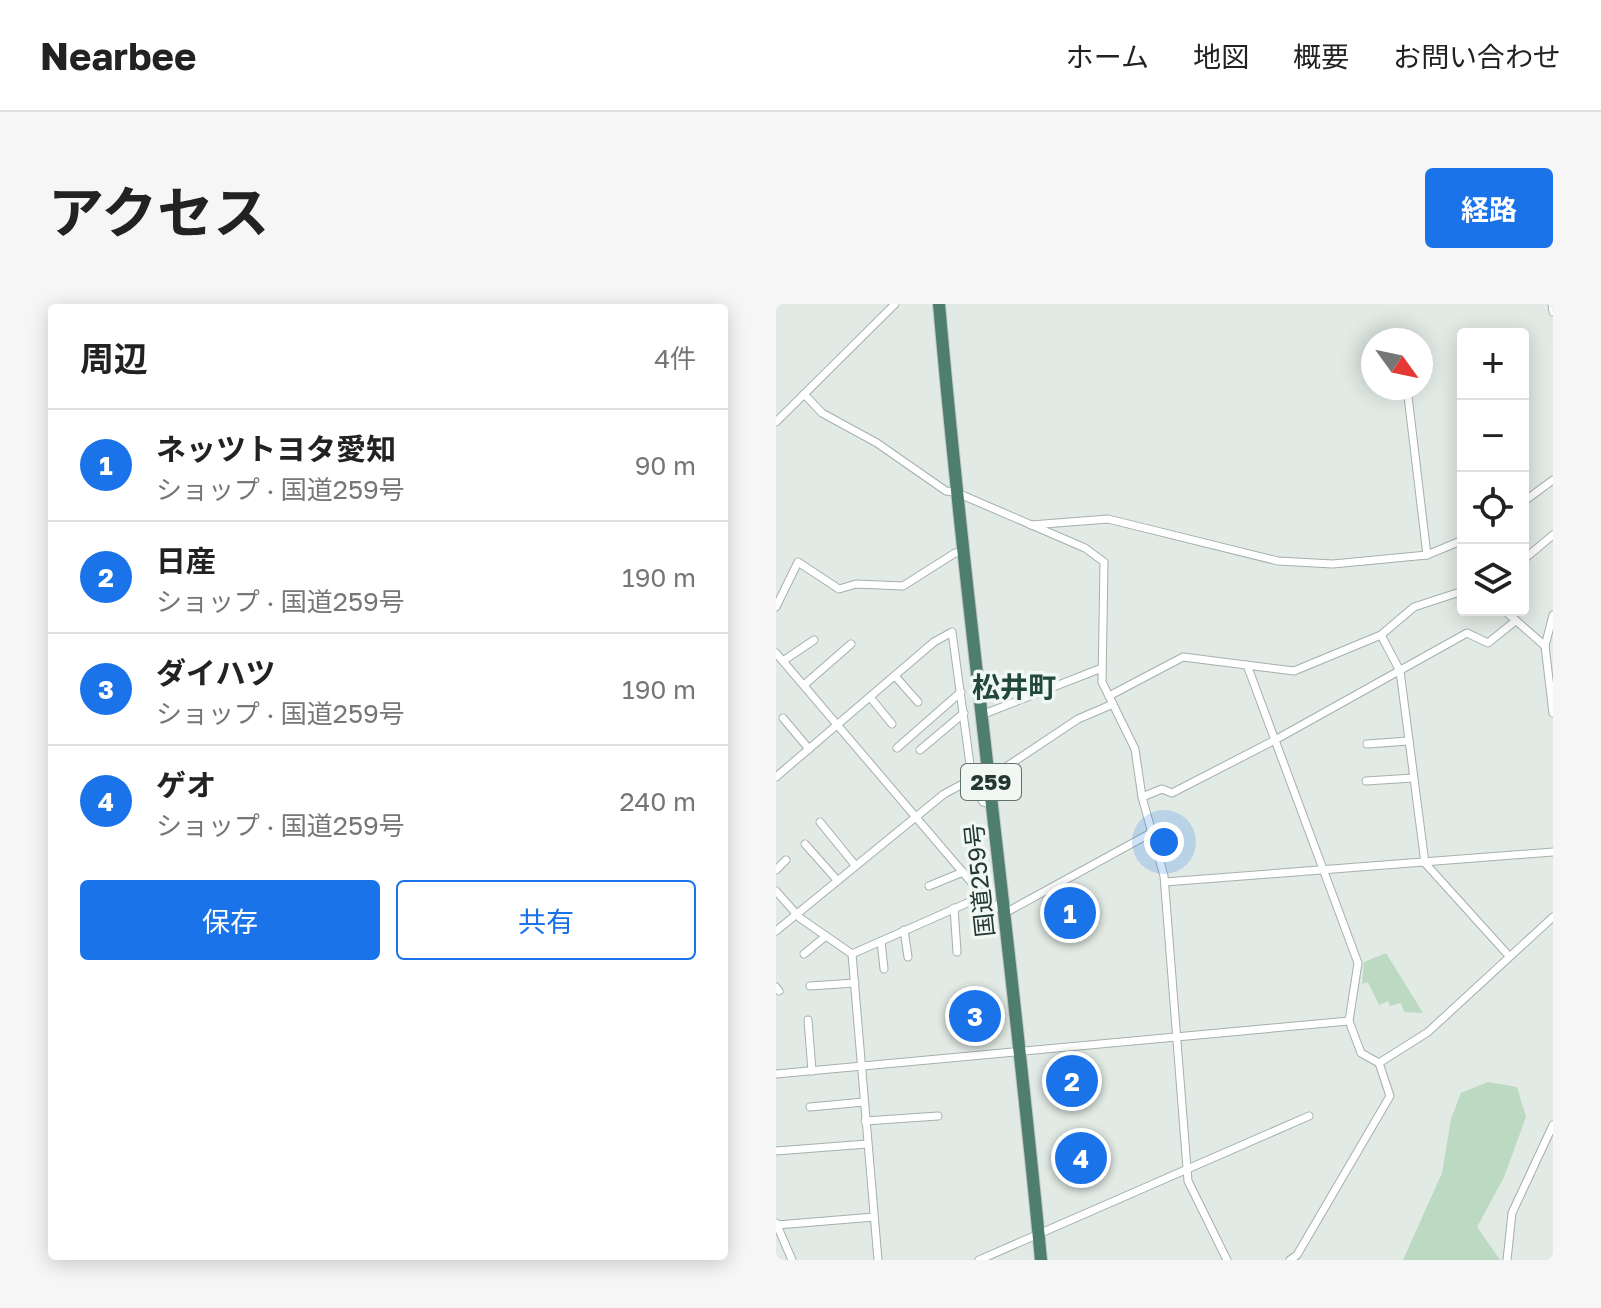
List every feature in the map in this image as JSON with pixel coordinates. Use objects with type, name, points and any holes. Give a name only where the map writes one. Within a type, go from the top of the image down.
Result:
[{"type":"highway","name":"国道259号","points":[[939,304],[955,492],[965,552],[1022,1052],[1041,1260]]},
{"type":"street","points":[[776,422],[895,304]]},
{"type":"street","points":[[1552,304],[1553,312]]},
{"type":"street","points":[[804,394],[822,413],[877,443],[920,476],[946,491],[955,492],[1085,548],[1104,562],[1102,682],[1135,749],[1142,797],[1165,882],[1188,1181],[1227,1260]]},
{"type":"street","points":[[1408,400],[1427,555]]},
{"type":"street","points":[[1529,498],[1553,480]]},
{"type":"street","points":[[1029,525],[1108,519],[1278,561],[1372,563],[1427,555],[1457,542]]},
{"type":"street","points":[[1529,555],[1553,535]]},
{"type":"street","points":[[776,607],[798,562],[839,589],[856,584],[899,587],[955,553],[965,552]]},
{"type":"street","points":[[1109,696],[1183,657],[1294,671],[1381,635],[1414,607],[1457,593]]},
{"type":"street","points":[[1553,615],[1545,646],[1553,713]]},
{"type":"street","points":[[1509,616],[1545,646]]},
{"type":"street","points":[[1142,797],[1162,789],[1172,793],[1275,740],[1467,633],[1488,643],[1514,622]]},
{"type":"street","points":[[776,777],[934,642],[952,632],[972,779],[983,802],[994,806]]},
{"type":"street","points":[[1381,635],[1400,671],[1425,863],[1509,956]]},
{"type":"street","points":[[783,661],[814,640]]},
{"type":"street","points":[[804,685],[851,644]]},
{"type":"street","points":[[776,653],[983,896],[1005,913],[1151,833]]},
{"type":"street","points":[[1247,665],[1358,963],[1349,1021],[1361,1053],[1379,1063],[1390,1096],[1297,1255],[1290,1260]]},
{"type":"street","points":[[984,714],[1102,668]]},
{"type":"street","points":[[895,676],[918,702]]},
{"type":"street","points":[[897,748],[961,692]]},
{"type":"street","points":[[870,697],[892,724]]},
{"type":"street","points":[[991,777],[1078,719],[1113,704]]},
{"type":"street","points":[[920,750],[964,713]]},
{"type":"street","points":[[783,718],[809,749]]},
{"type":"street","points":[[1367,744],[1408,741]]},
{"type":"street","points":[[1366,781],[1413,778]]},
{"type":"street","points":[[776,931],[914,815],[972,779]]},
{"type":"street","points":[[820,822],[855,865]]},
{"type":"street","points":[[805,844],[837,880]]},
{"type":"street","points":[[1165,882],[1553,852]]},
{"type":"street","points":[[776,870],[786,860]]},
{"type":"street","points":[[929,886],[963,872]]},
{"type":"street","points":[[776,891],[796,914],[852,954],[878,1260]]},
{"type":"street","points":[[852,954],[983,896]]},
{"type":"street","points":[[954,908],[957,952]]},
{"type":"street","points":[[1379,1063],[1428,1032],[1553,917]]},
{"type":"street","points":[[904,930],[908,957]]},
{"type":"street","points":[[804,954],[826,936]]},
{"type":"street","points":[[881,941],[884,969]]},
{"type":"street","points":[[810,986],[855,983]]},
{"type":"street","points":[[808,1020],[812,1071]]},
{"type":"street","points":[[776,1074],[1349,1021]]},
{"type":"street","points":[[810,1107],[864,1102]]},
{"type":"street","points":[[865,1121],[938,1116]]},
{"type":"street","points":[[979,1260],[1309,1116]]},
{"type":"street","points":[[1507,1260],[1512,1213],[1553,1125]]},
{"type":"street","points":[[776,1151],[867,1144]]},
{"type":"street","points":[[792,1260],[776,1224],[874,1217]]},
{"type":"green space","points":[[1386,953],[1423,1013],[1404,1012],[1401,1003],[1390,1006],[1388,1001],[1379,1005],[1368,982],[1362,984],[1364,962]]},
{"type":"green space","points":[[1488,1082],[1517,1087],[1526,1117],[1504,1177],[1477,1227],[1500,1260],[1403,1260],[1442,1173],[1451,1119],[1461,1093]]},
{"type":"place","name":"ネッツトヨタ愛知","points":[[1070,913]]},
{"type":"place","name":"ダイハツ","points":[[975,1016]]},
{"type":"place","name":"日産","points":[[1072,1081]]},
{"type":"place","name":"ゲオ","points":[[1081,1158]]},
{"type":"district","name":"松井町","points":[[1014,687]]}]
